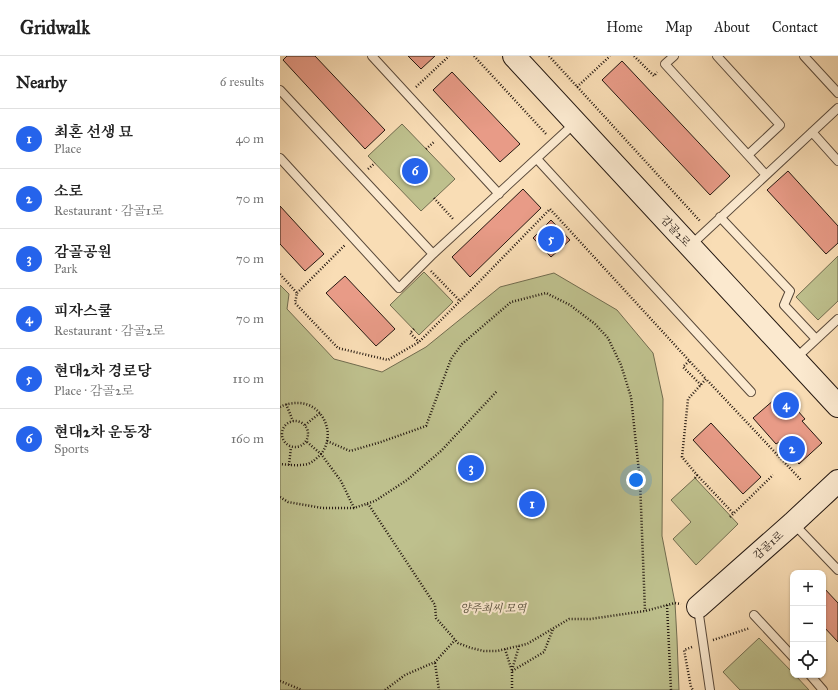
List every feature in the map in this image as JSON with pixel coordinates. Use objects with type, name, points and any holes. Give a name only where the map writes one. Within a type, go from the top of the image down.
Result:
[{"type":"street","name":"감골2로","points":[[514,56],[838,406]]},
{"type":"street","name":"감골1로","points":[[698,607],[838,481]]},
{"type":"lane","points":[[372,56],[499,194]]},
{"type":"lane","points":[[674,56],[665,64],[766,175]]},
{"type":"lane","points":[[718,56],[780,125],[748,155]]},
{"type":"lane","points":[[804,56],[838,93]]},
{"type":"lane","points":[[280,90],[433,254]]},
{"type":"lane","points":[[690,246],[838,108]]},
{"type":"lane","points":[[280,158],[399,288],[433,254],[576,123]]},
{"type":"lane","points":[[812,132],[838,161]]},
{"type":"lane","points":[[537,159],[751,392]]},
{"type":"lane","points":[[720,217],[790,290],[784,305],[816,339]]},
{"type":"lane","points":[[795,359],[838,319]]},
{"type":"lane","points":[[793,523],[838,570]]},
{"type":"lane","points":[[698,607],[710,690]]},
{"type":"lane","points":[[754,615],[790,654]]},
{"type":"lane","points":[[813,678],[823,690]]},
{"type":"path","points":[[408,95],[450,56]]},
{"type":"path","points":[[474,56],[554,143]]},
{"type":"path","points":[[549,56],[708,229]]},
{"type":"path","points":[[577,87],[610,56]]},
{"type":"path","points":[[634,56],[654,76],[665,64]]},
{"type":"path","points":[[434,198],[462,228]]},
{"type":"path","points":[[353,237],[297,293],[295,303],[338,348],[388,360],[419,342],[550,209],[689,361],[801,480]]},
{"type":"path","points":[[424,264],[460,302]]},
{"type":"path","points":[[280,274],[297,293]]},
{"type":"path","points":[[327,441],[350,451],[426,426],[451,359],[462,344],[484,325],[512,302],[546,293],[570,305],[595,324],[608,338],[621,365],[631,397],[640,480],[645,610]]},
{"type":"path","points":[[414,329],[410,333],[419,342]]},
{"type":"path","points":[[689,361],[683,367],[700,385]]},
{"type":"path","points":[[706,379],[688,399],[682,456],[733,513]]},
{"type":"path","points":[[280,498],[288,502],[322,508],[354,508],[375,501],[407,480],[440,451],[497,391]]},
{"type":"path","points":[[280,407],[292,403],[302,403],[311,406],[320,413],[326,422],[328,433],[327,441],[321,454],[313,461],[308,464],[280,464]]},
{"type":"path","points":[[286,404],[293,421]]},
{"type":"path","points":[[305,425],[320,413]]},
{"type":"path","points":[[293,421],[302,422],[305,425],[309,433],[308,438],[307,442],[300,447],[291,447],[281,438],[285,425],[293,421]]},
{"type":"path","points":[[307,442],[321,454],[341,481],[354,508]]},
{"type":"path","points":[[289,465],[291,447]]},
{"type":"path","points":[[694,478],[698,475]]},
{"type":"path","points":[[730,516],[772,475]]},
{"type":"path","points":[[367,504],[435,605],[436,618],[458,643],[471,648],[484,651],[497,651],[527,644],[569,619],[590,619],[645,610],[674,603],[698,607]]},
{"type":"path","points":[[667,605],[671,690]]},
{"type":"path","points":[[692,689],[684,650],[762,624]]},
{"type":"path","points":[[512,671],[544,652],[553,629]]},
{"type":"path","points":[[385,690],[405,675],[435,662],[455,640]]},
{"type":"path","points":[[512,690],[512,671],[519,646]]},
{"type":"path","points":[[504,649],[512,671]]},
{"type":"path","points":[[435,662],[439,690]]},
{"type":"path","points":[[280,682],[302,690]]},
{"type":"green space","points":[[402,124],[455,179],[421,211],[368,156]]},
{"type":"green space","points":[[838,256],[838,301],[818,320],[796,297]]},
{"type":"green space","points":[[424,272],[453,302],[419,335],[390,305]]},
{"type":"green space","name":"양주최씨 모역","points":[[554,273],[617,310],[653,353],[663,399],[662,536],[675,603],[679,690],[280,690],[280,285],[289,294],[287,309],[334,359],[382,372],[426,347],[500,287]]},
{"type":"green space","points":[[695,478],[738,524],[696,565],[673,539],[691,522],[671,500]]},
{"type":"green space","points":[[759,638],[790,670],[790,678],[798,678],[809,690],[740,690],[723,672]]},
{"type":"building","points":[[287,56],[315,56],[385,130],[365,149],[283,60]]},
{"type":"building","points":[[408,56],[435,56],[421,69]]},
{"type":"building","points":[[622,61],[730,176],[710,195],[602,80]]},
{"type":"building","points":[[452,72],[520,144],[500,162],[433,90]]},
{"type":"building","points":[[788,171],[838,226],[838,243],[826,254],[767,190]]},
{"type":"building","points":[[523,189],[541,208],[470,277],[452,257]]},
{"type":"building","points":[[280,206],[324,254],[305,271],[280,244]]},
{"type":"building","points":[[551,220],[570,240],[551,257],[533,238]]},
{"type":"building","points":[[345,276],[395,329],[376,346],[326,293]]},
{"type":"building","points":[[782,393],[805,419],[802,421],[822,443],[799,464],[779,442],[776,444],[753,418]]},
{"type":"building","points":[[711,423],[761,477],[743,494],[693,440]]},
{"type":"building","points":[[826,590],[838,603],[838,642],[826,629]]},
{"type":"place","name":"현대2차 운동장","points":[[415,171]]},
{"type":"place","name":"현대2차 경로당","points":[[551,239]]},
{"type":"place","name":"피자스쿨","points":[[786,405]]},
{"type":"place","name":"소로","points":[[792,449]]},
{"type":"place","name":"감골공원","points":[[471,468]]},
{"type":"place","name":"최혼 선생 묘","points":[[532,504]]}]
